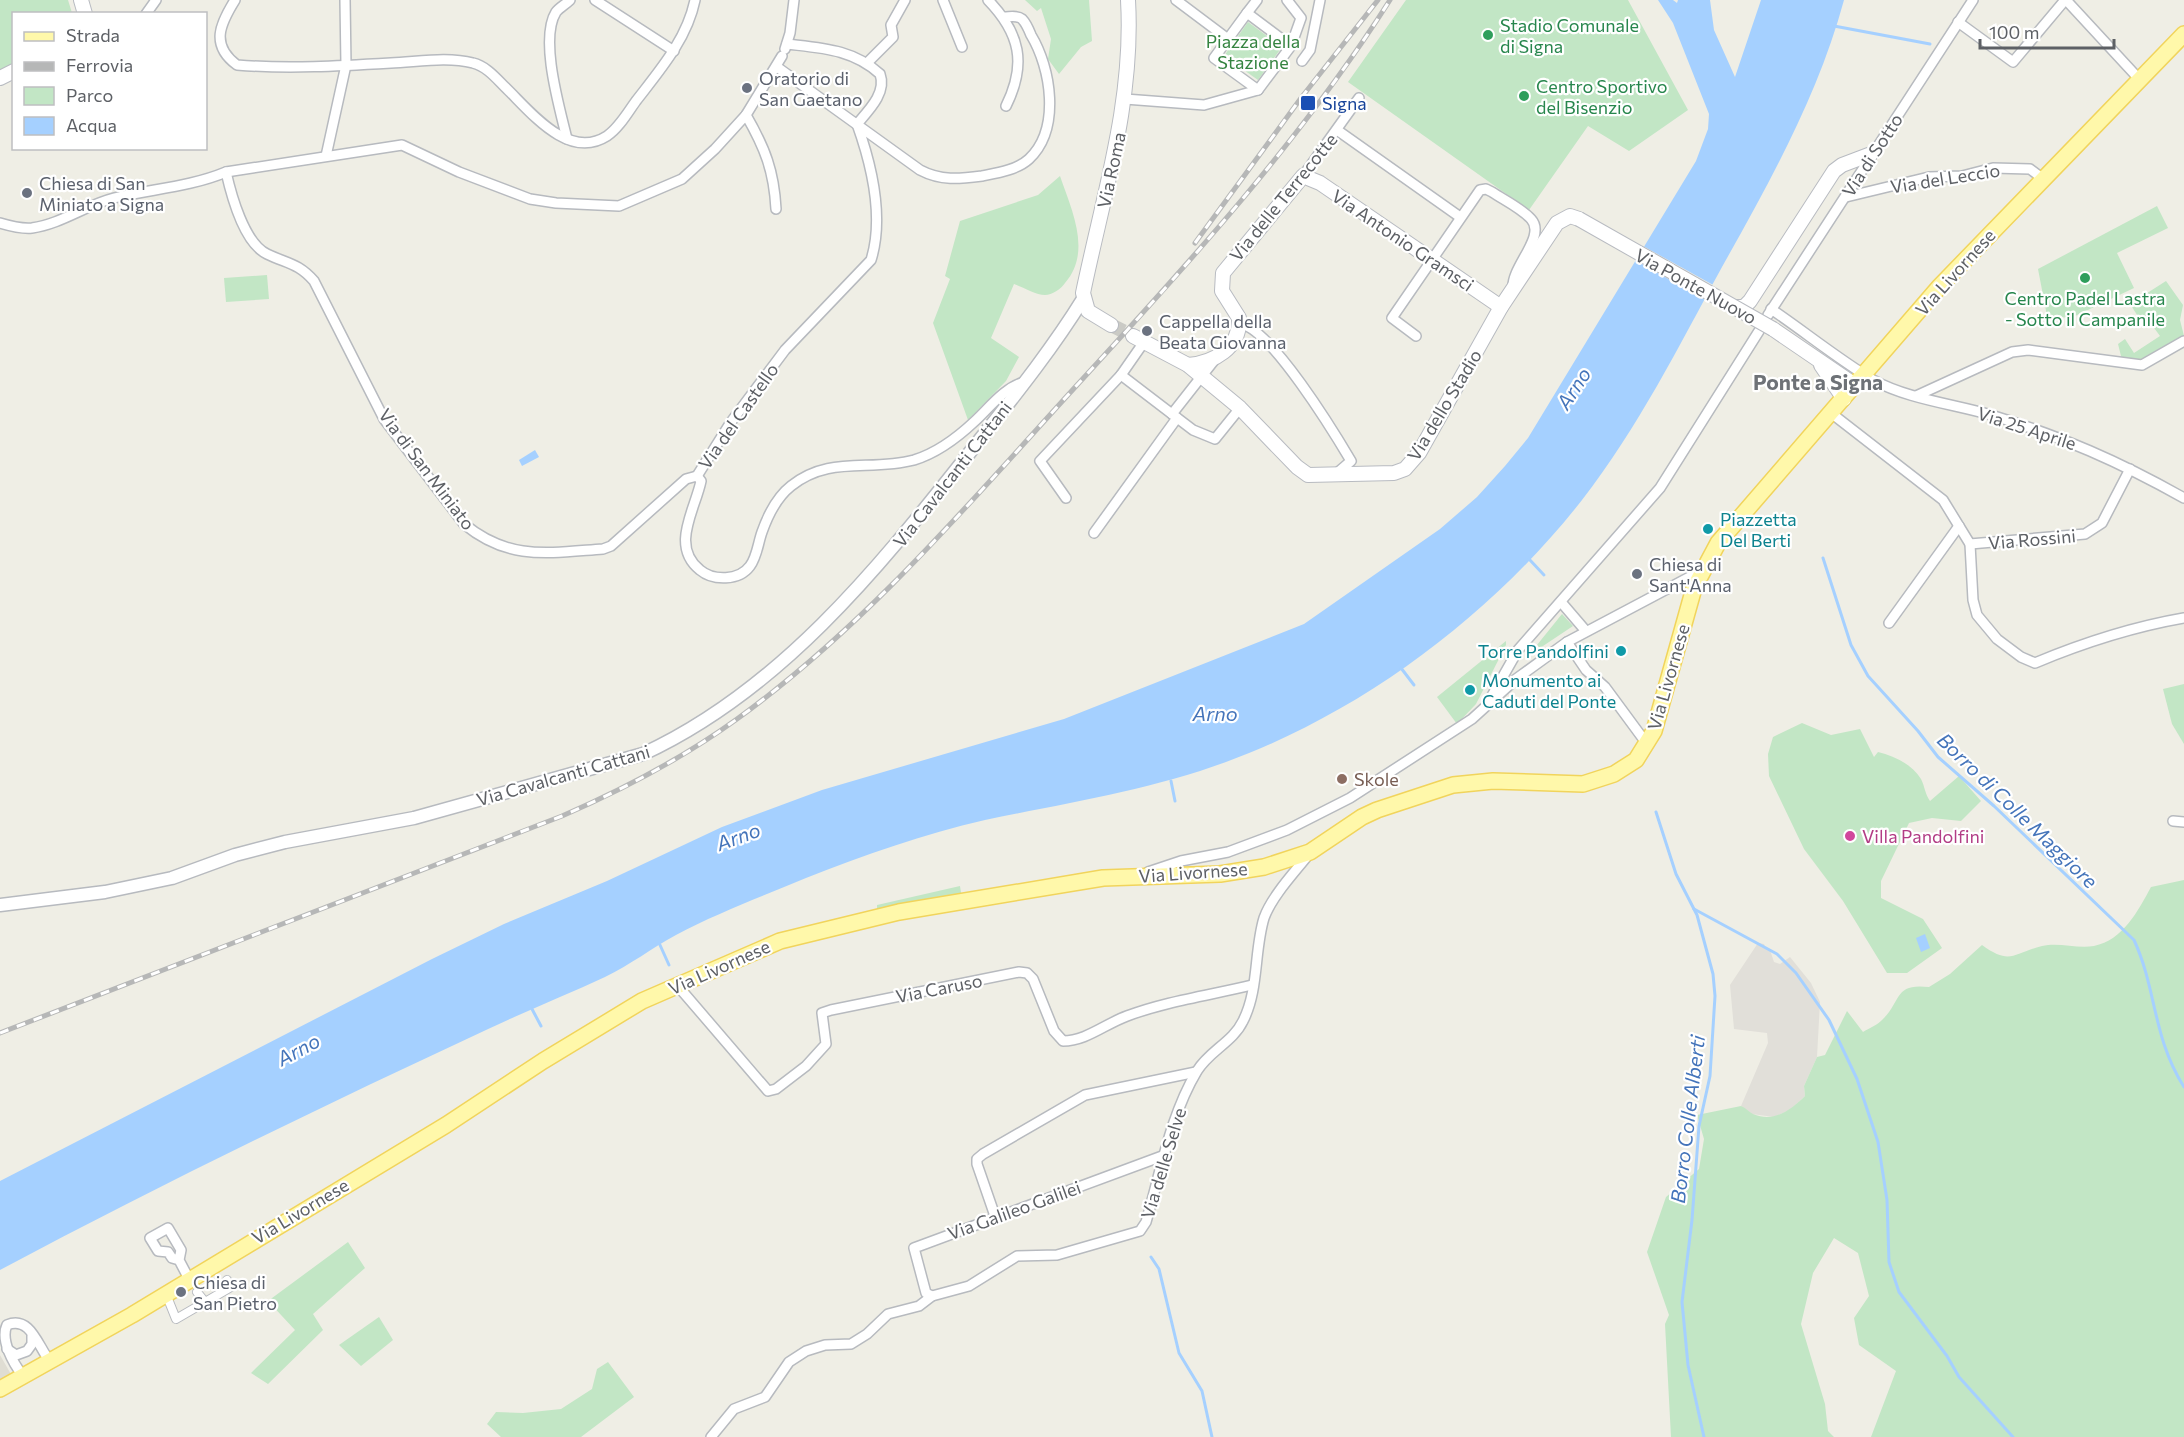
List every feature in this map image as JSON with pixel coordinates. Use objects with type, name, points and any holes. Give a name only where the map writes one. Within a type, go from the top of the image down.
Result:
[{"type":"main road","name":"Via Roma","points":[[1083,299],[1125,99],[1130,39],[1128,0]]},
{"type":"main road","name":"Via Livornese","points":[[0,1389],[166,1294],[193,1285],[543,1061],[642,1001],[780,941],[825,928],[899,912],[1103,878],[1220,874],[1264,867],[1310,852],[1362,817],[1408,799],[1454,785],[1493,781],[1576,784],[1594,782],[1625,768],[1636,760],[1656,727],[1694,588],[1701,571],[1718,543],[1940,286],[2042,178],[2184,34]]},
{"type":"main road","points":[[1735,307],[1747,305],[1834,171],[1848,162],[1871,154]]},
{"type":"main road","name":"Via Antonio Gramsci","points":[[1303,176],[1317,182],[1501,307]]},
{"type":"main road","name":"Via delle Terrecotte","points":[[1240,324],[1237,313],[1226,299],[1221,282],[1227,267],[1303,176]]},
{"type":"main road","name":"Via dello Stadio","points":[[1240,408],[1297,467],[1308,475],[1394,473],[1411,464],[1501,307],[1557,223],[1570,216],[1579,219]]},
{"type":"main road","name":"Via Ponte Nuovo","points":[[1579,219],[1735,307],[1768,321],[1813,354],[1860,380]]},
{"type":"main road","points":[[1083,299],[1091,314],[1111,325]]},
{"type":"main road","points":[[1188,365],[1209,363],[1216,358],[1236,337],[1240,324]]},
{"type":"main road","points":[[1139,339],[1188,365],[1240,408]]},
{"type":"main road","name":"Via Ponte Nuovo","points":[[1813,354],[1844,399]]},
{"type":"street","points":[[235,0],[221,28],[220,44],[226,57],[237,65],[346,65],[448,60],[473,63],[489,71],[536,117],[567,140],[584,143],[608,135],[674,51],[691,20],[695,0]]},
{"type":"street","points":[[326,156],[346,65],[345,0]]},
{"type":"street","points":[[567,140],[555,86],[550,31],[556,12],[570,0]]},
{"type":"street","points":[[595,0],[674,51]]},
{"type":"street","points":[[0,223],[13,227],[32,228],[59,220],[112,198],[203,181],[226,172],[369,149],[410,146],[459,172],[531,199],[556,203],[620,206],[682,179],[746,115],[777,67],[784,50],[794,0]]},
{"type":"street","points":[[867,63],[893,37],[891,25],[905,0]]},
{"type":"street","points":[[943,0],[962,48]]},
{"type":"street","points":[[988,0],[1004,17],[1012,31],[1019,56],[1017,84],[1006,106]]},
{"type":"street","points":[[1176,0],[1228,39]]},
{"type":"street","points":[[1257,0],[1214,58],[1258,90]]},
{"type":"street","points":[[1125,99],[1204,105],[1258,90],[1291,46],[1301,18],[1287,0]]},
{"type":"street","points":[[1302,61],[1310,50],[1320,0]]},
{"type":"street","name":"Via di Sotto","points":[[1484,710],[1518,650],[1660,488],[1768,321],[1871,154],[1973,0]]},
{"type":"street","points":[[1958,22],[2013,62],[2066,0],[2140,80]]},
{"type":"street","points":[[1247,13],[1291,46]]},
{"type":"street","points":[[777,67],[920,170],[937,179],[978,176],[1022,164],[1030,157],[1040,142],[1050,108],[1050,82],[1036,42],[1022,19],[1016,16],[1004,17]]},
{"type":"street","points":[[784,50],[842,52],[867,63],[882,79],[877,100],[857,124]]},
{"type":"street","name":"Via delle Terrecotte","points":[[1303,176],[1359,98]]},
{"type":"street","points":[[746,115],[762,141],[774,178],[776,209]]},
{"type":"street","name":"Via del Castello","points":[[857,124],[868,154],[876,214],[875,246],[871,260],[785,350],[730,422],[697,476],[701,481],[686,532],[686,551],[692,562],[701,571],[713,577],[726,578],[738,575],[749,567],[772,510],[791,486],[826,467],[879,465],[914,460],[944,447],[1008,390],[1024,382]]},
{"type":"street","points":[[1336,130],[1460,217],[1392,318],[1416,336]]},
{"type":"street","name":"Via del Leccio","points":[[1846,196],[1920,179],[1962,176],[1992,168],[2030,170],[2042,178]]},
{"type":"street","name":"Via di San Miniato","points":[[226,172],[232,199],[255,243],[265,253],[300,266],[314,282],[384,419],[464,524],[480,537],[505,549],[526,552],[603,549],[611,546],[686,479],[697,476]]},
{"type":"street","name":"Via dello Stadio","points":[[1460,217],[1480,190],[1486,189],[1532,220],[1536,231],[1530,247],[1512,277],[1513,288]]},
{"type":"street","name":"Via Cavalcanti Cattani","points":[[0,905],[105,892],[172,878],[235,855],[285,842],[414,818],[643,754],[676,739],[731,702],[830,618],[888,556],[1024,382],[1083,299]]},
{"type":"street","name":"Via 25 Aprile","points":[[1768,321],[1860,380],[1874,380],[1916,396],[1963,407],[2065,439],[2130,469],[2184,498]]},
{"type":"street","points":[[1240,324],[1248,326],[1279,357],[1320,409],[1351,461],[1336,474]]},
{"type":"street","points":[[1066,498],[1040,461],[1121,375],[1139,339]]},
{"type":"street","points":[[1916,396],[2012,352],[2028,350],[2142,365],[2184,341]]},
{"type":"street","points":[[1094,533],[1216,358]]},
{"type":"street","points":[[1121,375],[1193,430],[1215,440],[1240,408]]},
{"type":"street","points":[[1831,413],[1943,500],[1970,544],[1973,600],[1977,615],[1997,639],[2021,657],[2035,663],[2086,643],[2141,626],[2184,618]]},
{"type":"street","name":"Via Rossini","points":[[1970,544],[2085,534],[2102,523],[2130,469]]},
{"type":"street","points":[[1889,622],[1959,526]]},
{"type":"street","points":[[1137,876],[1181,861],[1228,852],[1287,830],[1371,786],[1484,710],[1516,679],[1567,642],[1701,571]]},
{"type":"street","points":[[1561,602],[1586,630]]},
{"type":"street","points":[[1567,642],[1586,670],[1605,687],[1647,744]]},
{"type":"street","points":[[2173,821],[2184,822]]},
{"type":"street","name":"Via delle Selve","points":[[711,1437],[734,1409],[743,1404],[761,1401],[783,1369],[795,1358],[825,1345],[851,1344],[867,1334],[888,1314],[919,1306],[932,1296],[969,1286],[1017,1256],[1057,1255],[1140,1232],[1146,1222],[1179,1109],[1196,1072],[1212,1051],[1238,1030],[1250,1004],[1265,915],[1310,852]]},
{"type":"street","name":"Via Caruso","points":[[677,985],[768,1091],[776,1089],[820,1052],[826,1044],[822,1013],[831,1010],[1019,972],[1028,973],[1033,979],[1054,1030],[1063,1041],[1075,1041],[1125,1017],[1152,1008],[1252,985]]},
{"type":"street","points":[[995,1216],[977,1164],[977,1159],[983,1154],[1085,1095],[1196,1072]]},
{"type":"street","name":"Via Galileo Galilei","points":[[932,1296],[926,1293],[914,1248],[995,1216],[1165,1155]]},
{"type":"street","points":[[179,1260],[204,1302]]},
{"type":"street","points":[[166,1294],[176,1318],[231,1287],[227,1280]]},
{"type":"street","points":[[23,1376],[2,1338],[7,1325],[18,1322],[29,1330],[49,1360]]},
{"type":"street","points":[[5,1347],[16,1355],[27,1351],[32,1344],[29,1330]]},
{"type":"shaded area","points":[[1758,943],[1764,944],[1766,949],[1770,950],[1774,962],[1780,964],[1790,957],[1811,983],[1820,1002],[1817,1057],[1804,1086],[1805,1096],[1790,1110],[1774,1117],[1752,1114],[1741,1106],[1768,1043],[1767,1033],[1734,1029],[1730,985]]},
{"type":"shaded area","points":[[0,1355],[12,1376],[0,1383]]},
{"type":"green space","points":[[0,0],[68,0],[72,12],[12,12],[12,65],[0,70]]},
{"type":"green space","points":[[1025,0],[1089,0],[1092,41],[1081,47],[1059,74],[1048,59],[1051,39],[1041,8],[1037,11]]},
{"type":"green space","name":"Centro Sportivo del Bisenzio","points":[[1406,0],[1628,0],[1688,110],[1629,151],[1588,126],[1529,210],[1348,82]]},
{"type":"green space","name":"Piazza della Stazione","points":[[1248,22],[1282,47],[1258,80],[1224,56]]},
{"type":"green space","points":[[1060,176],[1077,231],[1077,258],[1073,271],[1061,287],[1048,295],[1041,295],[1014,284],[991,338],[1019,357],[1006,381],[968,420],[933,323],[950,279],[945,276],[960,221],[1038,195]]},
{"type":"green space","name":"Centro Padel Lastra - Sotto il Campanile","points":[[2157,206],[2168,228],[2117,253],[2134,288],[2071,318],[2047,316],[2038,269]]},
{"type":"green space","points":[[267,275],[269,299],[226,302],[224,278]]},
{"type":"green space","points":[[2166,281],[2183,305],[2180,320],[2184,336],[2140,362],[2122,360],[2118,344],[2125,339],[2134,353],[2160,336],[2149,321],[2143,324],[2130,304]]},
{"type":"green space","points":[[1562,614],[1573,626],[1540,648],[1537,645]]},
{"type":"green space","points":[[1506,641],[1476,704],[1457,724],[1437,697]]},
{"type":"green space","points":[[2184,684],[2184,744],[2172,724],[2163,689]]},
{"type":"green space","name":"Villa Pandolfini","points":[[1802,723],[1831,735],[1860,729],[1874,757],[1878,752],[1896,758],[1913,769],[1921,779],[1930,801],[1959,776],[1981,801],[1961,821],[1932,818],[1909,823],[1881,881],[1881,898],[1923,919],[1942,948],[1907,973],[1887,973],[1843,901],[1804,849],[1769,776],[1768,754],[1773,737]]},
{"type":"green space","points":[[2184,880],[2184,1437],[1871,1437],[1896,1371],[1859,1345],[1854,1318],[1869,1296],[1858,1253],[1834,1238],[1813,1273],[1801,1324],[1825,1404],[1828,1431],[1834,1437],[1671,1437],[1665,1324],[1669,1315],[1647,1252],[1666,1197],[1699,1169],[1704,1139],[1697,1115],[1741,1106],[1761,1116],[1782,1114],[1805,1096],[1804,1086],[1817,1057],[1825,1055],[1847,1011],[1863,1032],[1881,1021],[1904,990],[1918,986],[1929,987],[1950,974],[1982,945],[2000,955],[2012,956],[2048,945],[2088,947],[2104,943],[2113,938],[2128,923],[2141,906],[2151,887]]},
{"type":"green space","points":[[960,886],[962,899],[877,912],[877,905]]},
{"type":"green space","points":[[348,1242],[365,1268],[313,1314],[323,1330],[268,1384],[251,1373],[295,1330],[268,1301]]},
{"type":"green space","points":[[379,1317],[393,1340],[361,1366],[339,1345]]},
{"type":"green space","points":[[608,1362],[634,1397],[581,1437],[501,1437],[487,1424],[496,1412],[523,1413],[561,1409],[592,1389],[597,1369]]},
{"type":"water","name":"Arno","points":[[1658,0],[1673,0],[1677,3],[1678,0],[1710,0],[1714,30],[1735,77],[1761,0],[1844,0],[1821,70],[1775,170],[1640,415],[1602,473],[1546,542],[1508,582],[1422,655],[1327,716],[1277,741],[1226,762],[1136,789],[985,820],[917,838],[828,869],[724,912],[676,935],[605,977],[501,1023],[303,1117],[120,1207],[0,1270],[0,1181],[432,959],[504,924],[607,881],[722,827],[822,790],[1064,719],[1304,624],[1440,529],[1477,497],[1528,438],[1696,161],[1708,129],[1709,114],[1673,23]]},
{"type":"water","points":[[535,450],[539,457],[522,466],[519,460]]},
{"type":"water","points":[[1925,934],[1930,948],[1921,952],[1916,938]]},
{"type":"pier","points":[[1643,246],[1715,286],[1707,301],[1635,260]]},
{"type":"waterway","points":[[1834,26],[1930,44]]},
{"type":"waterway","name":"Borro di Colle Maggiore","points":[[1823,558],[1851,645],[1868,676],[1918,731],[1938,757],[1994,806],[2134,940],[2147,977],[2166,1050],[2184,1087]]},
{"type":"waterway","name":"Borro Colle Alberti","points":[[1529,559],[1544,575]]},
{"type":"waterway","points":[[1401,668],[1414,685]]},
{"type":"waterway","points":[[1171,781],[1175,801]]},
{"type":"waterway","name":"Borro Colle Alberti","points":[[1656,812],[1676,874],[1697,915],[1713,974],[1715,996],[1710,1076],[1699,1126],[1692,1220],[1682,1302],[1688,1365],[1704,1437]]},
{"type":"waterway","points":[[1694,909],[1777,954],[1796,973],[1829,1020],[1857,1079],[1878,1142],[1887,1200],[1889,1262],[1899,1292],[1947,1356],[1959,1377],[2013,1437]]},
{"type":"waterway","points":[[660,945],[669,965]]},
{"type":"waterway","points":[[532,1009],[541,1026]]},
{"type":"waterway","points":[[1151,1257],[1159,1269],[1179,1353],[1202,1391],[1212,1437]]},
{"type":"tunnel","points":[[1111,325],[1133,336]]},
{"type":"railway","points":[[1195,243],[1301,98],[1378,0]]},
{"type":"railway","points":[[0,1033],[562,816],[653,772],[696,747],[737,719],[785,682],[874,603],[957,517],[1120,338],[1243,199],[1282,151],[1320,102],[1390,0]]},
{"type":"place","name":"Stadio Comunale di Signa","points":[[1488,35]]},
{"type":"place","name":"Oratorio di San Gaetano","points":[[747,88]]},
{"type":"place","name":"Centro Sportivo del Bisenzio","points":[[1524,96]]},
{"type":"place","name":"Signa","points":[[1308,103]]},
{"type":"place","name":"Chiesa di San Miniato a Signa","points":[[27,193]]},
{"type":"place","name":"Centro Padel Lastra - Sotto il Campanile","points":[[2085,278]]},
{"type":"place","name":"Cappella della Beata Giovanna","points":[[1147,331]]},
{"type":"place","name":"Piazzetta Del Berti","points":[[1708,529]]},
{"type":"place","name":"Chiesa di Sant'Anna","points":[[1637,574]]},
{"type":"place","name":"Torre Pandolfini","points":[[1621,651]]},
{"type":"place","name":"Monumento ai Caduti del Ponte","points":[[1470,690]]},
{"type":"place","name":"Skole","points":[[1342,779]]},
{"type":"place","name":"Villa Pandolfini","points":[[1850,836]]},
{"type":"place","name":"Chiesa di San Pietro","points":[[181,1292]]},
{"type":"district","name":"Ponte a Signa","points":[[1818,381]]}]
